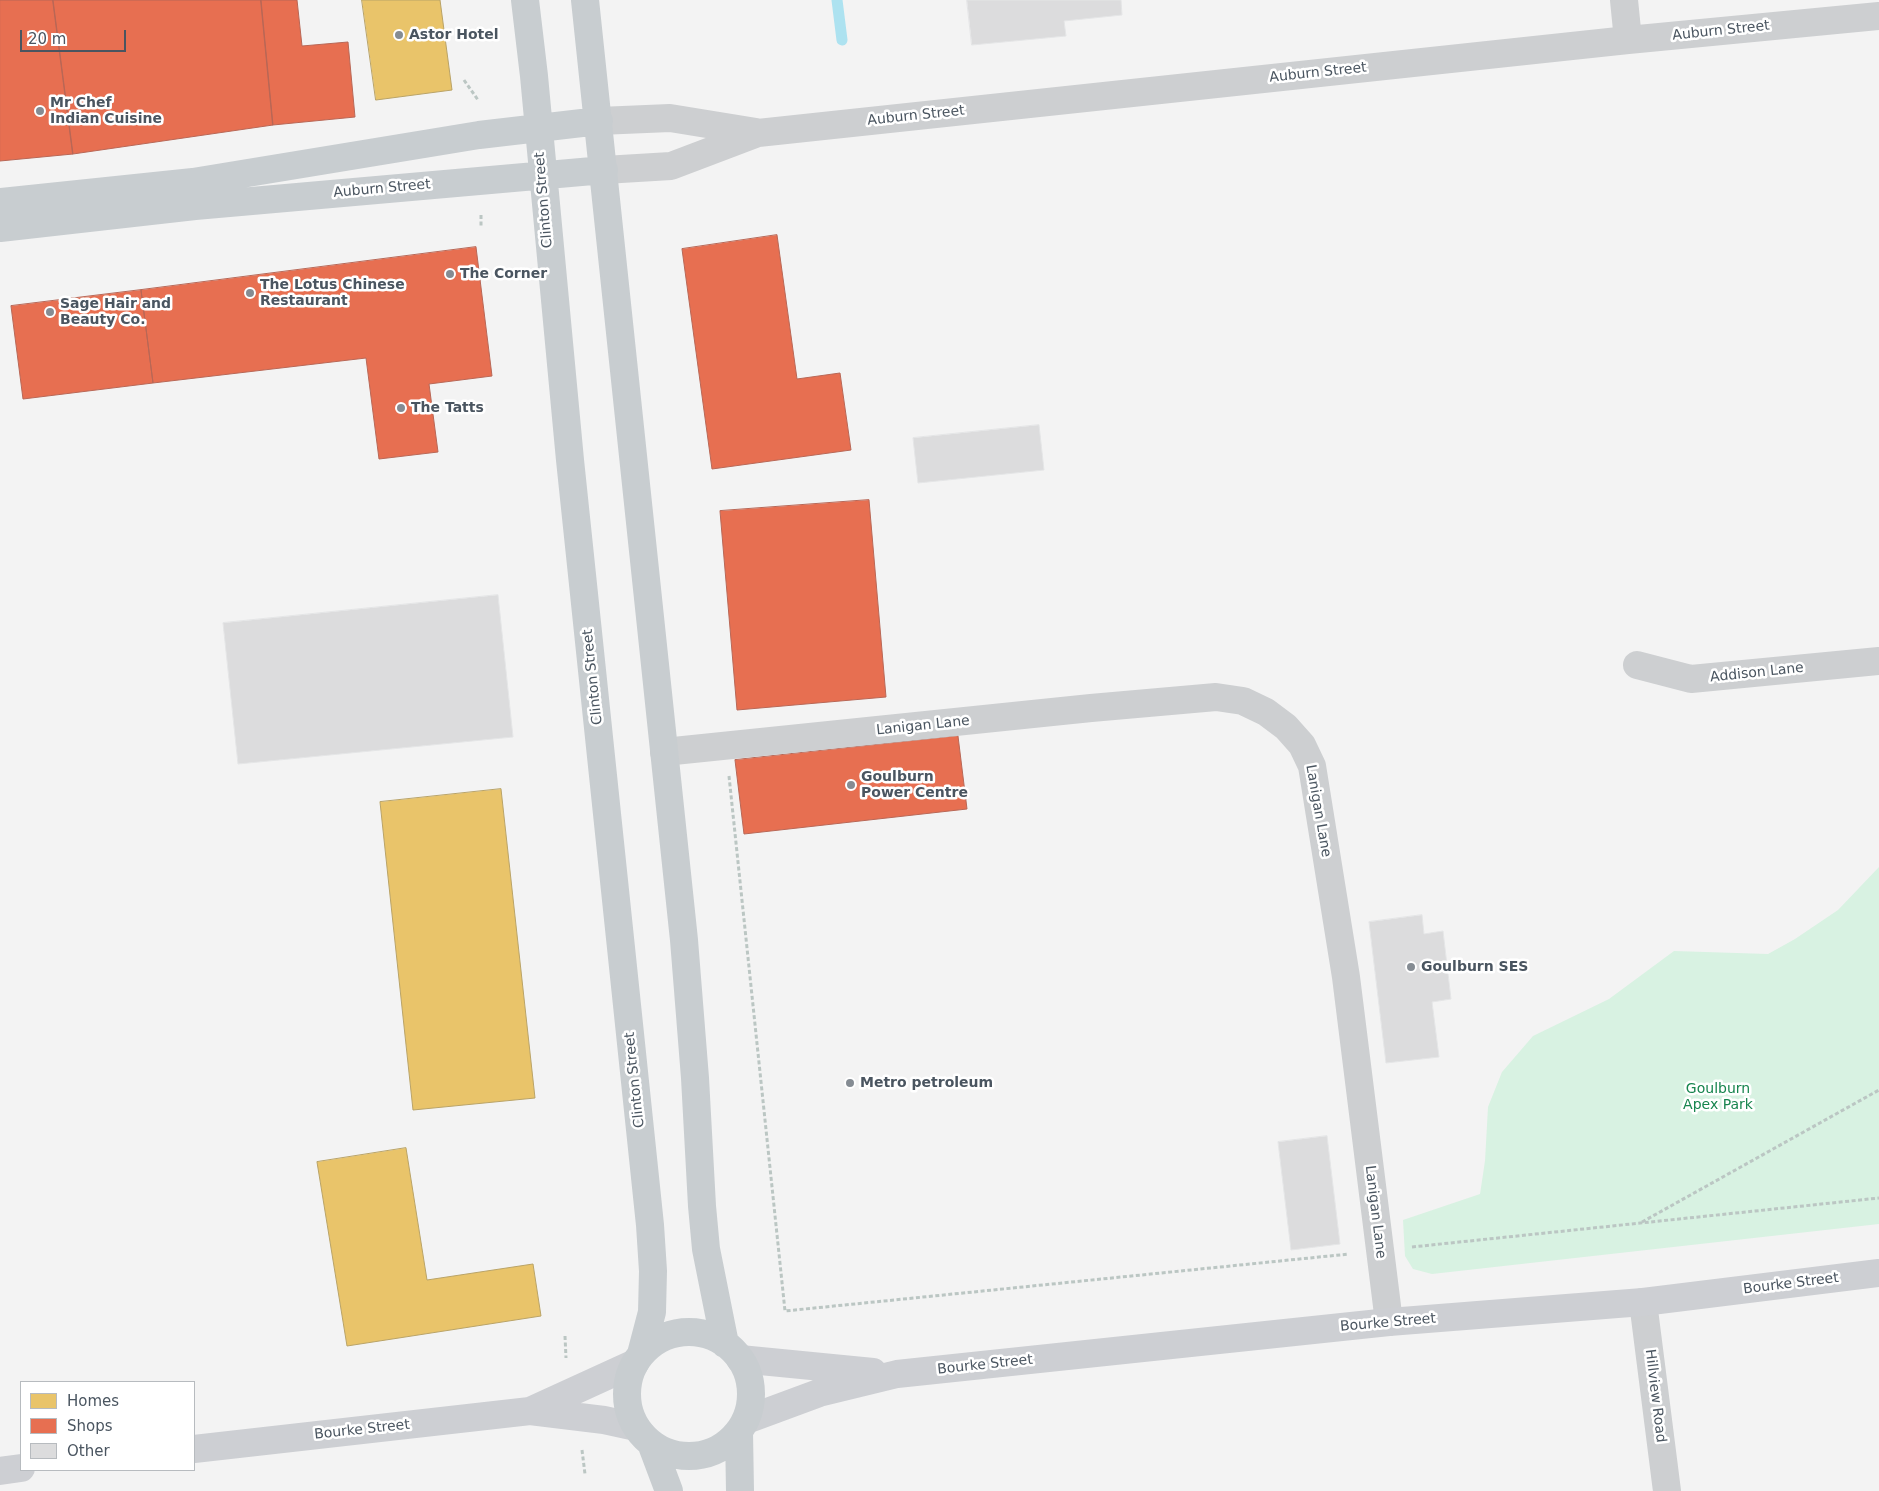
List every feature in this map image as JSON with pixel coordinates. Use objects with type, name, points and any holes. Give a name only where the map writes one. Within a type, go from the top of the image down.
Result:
[{"type":"main road","name":"Clinton Street","points":[[525,0],[534,76],[571,470],[650,1225],[653,1270],[652,1312],[638,1358]]},
{"type":"main road","points":[[585,0],[684,949],[695,1078],[702,1214],[706,1249],[733,1351],[746,1370],[750,1382],[750,1408],[742,1426],[727,1444],[713,1452],[697,1456],[681,1456],[665,1452],[644,1435]]},
{"type":"main road","name":"Auburn Street","points":[[0,202],[193,182],[538,127],[599,121]]},
{"type":"main road","name":"Auburn Street","points":[[0,228],[195,206],[604,170]]},
{"type":"main road","points":[[669,1491],[644,1435],[631,1417],[627,1384],[638,1358],[653,1343],[666,1336],[681,1332],[696,1332],[712,1336],[733,1351]]},
{"type":"main road","points":[[740,1491],[742,1426]]},
{"type":"street","points":[[1624,0],[1628,40]]},
{"type":"street","name":"Auburn Street","points":[[604,170],[671,166],[758,133],[1628,40],[1879,16]]},
{"type":"street","name":"Auburn Street","points":[[599,121],[670,118],[758,133]]},
{"type":"street","name":"Addison Lane","points":[[1637,665],[1691,679],[1879,660]]},
{"type":"street","name":"Lanigan Lane","points":[[664,752],[1216,697],[1243,701],[1266,712],[1286,727],[1302,745],[1312,766],[1346,977],[1389,1322]]},
{"type":"street","name":"Bourke Street","points":[[742,1426],[819,1393],[897,1374],[1389,1322],[1643,1302],[1879,1273]]},
{"type":"street","name":"Hillview Road","points":[[1643,1302],[1667,1491]]},
{"type":"street","name":"Bourke Street","points":[[733,1351],[816,1368],[897,1374]]},
{"type":"street","name":"Bourke Street","points":[[530,1410],[638,1358]]},
{"type":"street","name":"Bourke Street","points":[[195,1449],[530,1410],[604,1420],[644,1435]]},
{"type":"street","points":[[0,1471],[20,1468]]},
{"type":"path","points":[[464,80],[478,100]]},
{"type":"path","points":[[480,215],[481,228]]},
{"type":"path","points":[[726,746],[785,1310],[1879,1198]]},
{"type":"path","points":[[1640,1223],[1879,1090]]},
{"type":"path","points":[[565,1336],[566,1359]]},
{"type":"path","points":[[581,1445],[584,1474]]},
{"type":"green space","name":"Goulburn Apex Park","points":[[1879,867],[1879,1224],[1432,1274],[1413,1269],[1405,1256],[1403,1220],[1480,1194],[1485,1161],[1488,1107],[1502,1072],[1533,1036],[1609,999],[1674,951],[1768,954],[1795,939],[1838,910]]},
{"type":"building: Homes","points":[[362,0],[440,0],[452,90],[376,100]]},
{"type":"building: Homes","points":[[501,789],[535,1098],[413,1110],[380,802]]},
{"type":"building: Homes","points":[[406,1148],[427,1280],[533,1264],[541,1316],[347,1346],[317,1162]]},
{"type":"building: Shops","points":[[0,0],[53,0],[73,154],[0,161]]},
{"type":"building: Shops","points":[[53,0],[261,0],[273,125],[73,154]]},
{"type":"building: Shops","points":[[261,0],[297,0],[302,46],[348,42],[355,117],[273,125]]},
{"type":"building: Shops","points":[[777,235],[797,379],[840,373],[851,450],[712,469],[682,249]]},
{"type":"building: Shops","points":[[476,247],[492,376],[429,384],[438,452],[379,459],[366,358],[153,383],[141,290]]},
{"type":"building: Shops","points":[[141,290],[153,383],[23,399],[11,306]]},
{"type":"building: Shops","points":[[869,500],[886,697],[737,710],[720,511]]},
{"type":"building: Shops","name":"Goulburn Power Centre","points":[[958,736],[967,809],[744,834],[735,760]]},
{"type":"building: Other","points":[[967,0],[1121,0],[1122,15],[1064,21],[1066,36],[972,45]]},
{"type":"building: Other","points":[[1039,425],[1044,470],[918,483],[913,438]]},
{"type":"building: Other","points":[[498,595],[513,737],[238,764],[223,623]]},
{"type":"building: Other","name":"Goulburn SES","points":[[1422,915],[1424,934],[1443,931],[1451,999],[1432,1002],[1439,1057],[1386,1063],[1369,922]]},
{"type":"building: Other","points":[[1327,1136],[1340,1244],[1291,1250],[1278,1142]]},
{"type":"waterway","points":[[837,0],[842,40]]},
{"type":"place","name":"Astor Hotel","points":[[399,35]]},
{"type":"place","name":"Mr Chef Indian Cuisine","points":[[40,111]]},
{"type":"place","name":"The Corner","points":[[450,274]]},
{"type":"place","name":"The Lotus Chinese Restaurant","points":[[250,293]]},
{"type":"place","name":"Sage Hair and Beauty Co.","points":[[50,312]]},
{"type":"place","name":"The Tatts","points":[[401,408]]},
{"type":"place","name":"Goulburn Power Centre","points":[[851,785]]},
{"type":"place","name":"Goulburn SES","points":[[1411,967]]},
{"type":"place","name":"Metro petroleum","points":[[850,1083]]}]
